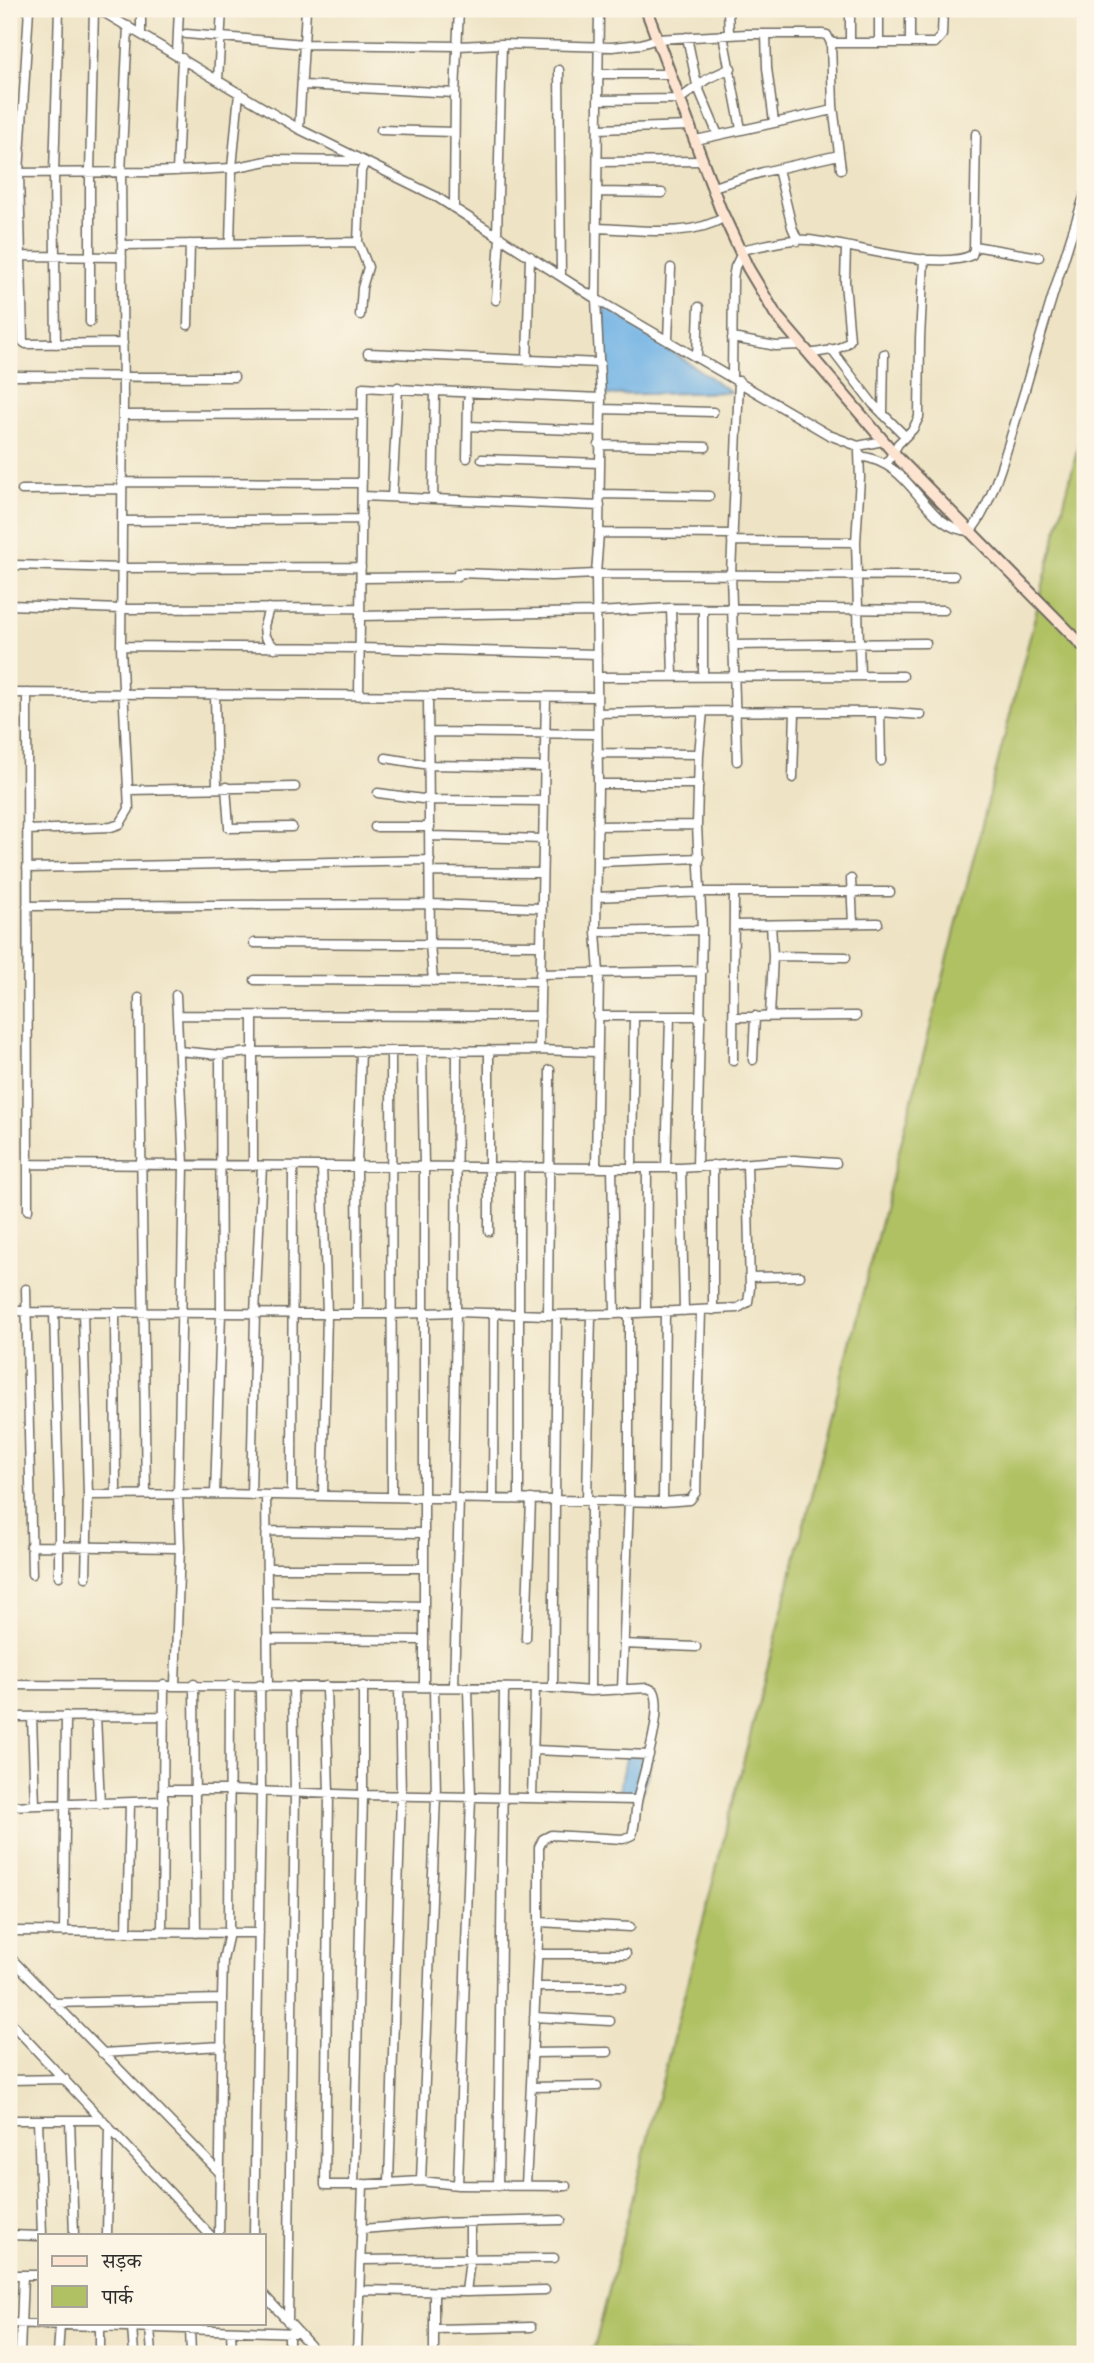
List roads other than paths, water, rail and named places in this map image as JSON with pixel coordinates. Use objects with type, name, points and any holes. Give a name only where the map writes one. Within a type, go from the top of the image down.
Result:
[{"type":"street","points":[[29,9],[19,173],[23,342],[123,343]]},
{"type":"street","points":[[56,344],[54,173],[60,9]]},
{"type":"street","points":[[90,322],[90,173],[96,9],[108,11],[128,26],[299,129],[435,196],[596,299],[829,435],[858,446],[883,441]]},
{"type":"street","points":[[141,9],[141,33]]},
{"type":"street","points":[[177,171],[180,56],[178,9]]},
{"type":"street","points":[[218,80],[222,9]]},
{"type":"street","points":[[299,129],[306,9]]},
{"type":"street","points":[[454,208],[458,9]]},
{"type":"street","points":[[596,1168],[599,973],[596,932],[596,573],[601,409],[596,299],[599,9]]},
{"type":"street","points":[[646,9],[740,253],[776,315],[894,453],[1085,648]]},
{"type":"street","points":[[728,9],[726,35],[733,94],[741,129]]},
{"type":"street","points":[[850,9],[850,43]]},
{"type":"street","points":[[879,9],[879,43]]},
{"type":"street","points":[[910,9],[910,43]]},
{"type":"street","points":[[831,43],[938,41],[942,35],[943,9]]},
{"type":"street","points":[[27,830],[111,827],[120,824],[129,809],[121,646],[121,173],[128,26]]},
{"type":"street","points":[[186,34],[304,44],[598,47],[625,47],[657,39],[687,37],[827,35],[831,43],[833,110],[841,169]]},
{"type":"street","points":[[766,34],[774,122]]},
{"type":"street","points":[[687,37],[697,85],[718,135]]},
{"type":"street","points":[[496,300],[502,44]]},
{"type":"street","points":[[598,100],[680,99],[697,85],[731,68]]},
{"type":"street","points":[[559,70],[561,276]]},
{"type":"street","points":[[598,74],[670,74]]},
{"type":"street","points":[[303,85],[455,93]]},
{"type":"street","points":[[230,243],[232,168],[239,93]]},
{"type":"street","points":[[696,140],[833,110]]},
{"type":"street","points":[[598,128],[691,126]]},
{"type":"street","points":[[381,130],[454,132]]},
{"type":"street","points":[[740,253],[807,240],[925,258],[964,259],[972,255],[976,134]]},
{"type":"street","points":[[713,187],[839,155]]},
{"type":"street","points":[[9,173],[177,171],[232,168],[272,160],[364,161]]},
{"type":"street","points":[[360,314],[362,288],[368,267],[368,261],[359,249],[358,242],[361,172],[364,161]]},
{"type":"street","points":[[598,162],[703,161]]},
{"type":"street","points":[[778,169],[798,241]]},
{"type":"street","points":[[597,192],[662,193]]},
{"type":"street","points":[[860,456],[886,465],[900,475],[952,529],[970,531],[975,527],[1008,444],[1085,194]]},
{"type":"street","points":[[597,228],[684,230],[701,228],[725,217]]},
{"type":"street","points":[[122,245],[358,242]]},
{"type":"street","points":[[188,325],[190,244]]},
{"type":"street","points":[[974,246],[1039,257]]},
{"type":"street","points":[[732,338],[805,350],[847,345],[850,341],[845,282],[846,248]]},
{"type":"street","points":[[737,761],[731,574],[736,379],[732,338],[733,278],[740,253]]},
{"type":"street","points":[[22,256],[122,257]]},
{"type":"street","points":[[527,361],[530,256]]},
{"type":"street","points":[[886,465],[898,444],[914,429],[919,417],[925,258]]},
{"type":"street","points":[[668,339],[671,268]]},
{"type":"street","points":[[698,357],[699,307]]},
{"type":"street","points":[[831,349],[859,386],[905,436]]},
{"type":"street","points":[[368,353],[600,363]]},
{"type":"street","points":[[883,414],[884,354]]},
{"type":"street","points":[[11,376],[234,377]]},
{"type":"street","points":[[359,696],[363,387],[601,398]]},
{"type":"street","points":[[393,498],[398,387]]},
{"type":"street","points":[[433,499],[435,391]]},
{"type":"street","points":[[467,458],[468,400]]},
{"type":"street","points":[[601,409],[713,412]]},
{"type":"street","points":[[123,415],[363,414]]},
{"type":"street","points":[[468,426],[599,431]]},
{"type":"street","points":[[599,445],[706,447]]},
{"type":"street","points":[[858,446],[860,456],[856,542],[860,676]]},
{"type":"street","points":[[482,459],[600,463]]},
{"type":"street","points":[[22,490],[122,485],[362,483]]},
{"type":"street","points":[[600,494],[709,496]]},
{"type":"street","points":[[362,496],[600,506]]},
{"type":"street","points":[[122,521],[362,519]]},
{"type":"street","points":[[599,533],[856,542]]},
{"type":"street","points":[[15,565],[122,568],[361,567]]},
{"type":"street","points":[[361,578],[596,573],[954,576]]},
{"type":"street","points":[[9,605],[121,610],[269,608],[360,612],[597,612],[671,608],[944,610]]},
{"type":"street","points":[[269,608],[264,626],[265,637],[275,648]]},
{"type":"street","points":[[671,608],[673,677]]},
{"type":"street","points":[[703,608],[703,676]]},
{"type":"street","points":[[734,645],[926,643]]},
{"type":"street","points":[[121,646],[597,654]]},
{"type":"street","points":[[597,677],[902,676]]},
{"type":"street","points":[[9,693],[597,698]]},
{"type":"street","points":[[27,693],[27,1210]]},
{"type":"street","points":[[215,695],[222,787],[229,828],[292,827]]},
{"type":"street","points":[[428,696],[430,944],[433,981]]},
{"type":"street","points":[[539,1050],[546,697]]},
{"type":"street","points":[[697,1166],[702,1016],[702,892],[697,825],[703,710]]},
{"type":"street","points":[[597,713],[703,710],[921,715]]},
{"type":"street","points":[[793,778],[795,712]]},
{"type":"street","points":[[880,712],[881,761]]},
{"type":"street","points":[[429,732],[597,734]]},
{"type":"street","points":[[597,753],[699,754]]},
{"type":"street","points":[[386,758],[429,765],[544,767]]},
{"type":"street","points":[[598,784],[699,784]]},
{"type":"street","points":[[129,790],[295,788]]},
{"type":"street","points":[[378,793],[430,800],[544,801]]},
{"type":"street","points":[[597,826],[697,825]]},
{"type":"street","points":[[375,827],[543,839]]},
{"type":"street","points":[[597,862],[699,858]]},
{"type":"street","points":[[27,868],[430,860]]},
{"type":"street","points":[[430,872],[542,873]]},
{"type":"street","points":[[851,879],[853,923]]},
{"type":"street","points":[[597,897],[702,892],[890,892]]},
{"type":"street","points":[[733,1061],[734,892]]},
{"type":"street","points":[[27,906],[431,904],[541,908]]},
{"type":"street","points":[[735,925],[878,923]]},
{"type":"street","points":[[770,1016],[773,956],[771,925]]},
{"type":"street","points":[[596,932],[702,930]]},
{"type":"street","points":[[254,943],[541,945]]},
{"type":"street","points":[[773,956],[846,957]]},
{"type":"street","points":[[255,980],[433,981],[702,971]]},
{"type":"street","points":[[175,1684],[180,1548],[178,1494],[184,1165],[176,995]]},
{"type":"street","points":[[138,998],[146,1494]]},
{"type":"street","points":[[177,1016],[540,1016]]},
{"type":"street","points":[[251,1495],[257,1166],[253,1016]]},
{"type":"street","points":[[597,1016],[702,1016]]},
{"type":"street","points":[[632,1168],[634,1016]]},
{"type":"street","points":[[666,1168],[670,1016]]},
{"type":"street","points":[[753,1060],[755,1016]]},
{"type":"street","points":[[733,1017],[856,1016]]},
{"type":"street","points":[[179,1051],[220,1055],[252,1052],[457,1050],[597,1052]]},
{"type":"street","points":[[454,1687],[457,1050]]},
{"type":"street","points":[[489,1050],[489,1231]]},
{"type":"street","points":[[358,1312],[357,1166],[361,1051]]},
{"type":"street","points":[[391,1051],[392,1497]]},
{"type":"street","points":[[422,1051],[425,1167],[424,1687]]},
{"type":"street","points":[[215,1494],[221,1313],[220,1055]]},
{"type":"street","points":[[550,1070],[548,1167],[557,1500],[553,1688]]},
{"type":"street","points":[[27,1164],[681,1168],[794,1160],[836,1163]]},
{"type":"street","points":[[9,1309],[26,1312],[456,1312],[591,1315],[701,1311],[745,1305],[748,1302],[750,1277],[747,1164]]},
{"type":"street","points":[[713,1165],[713,1310]]},
{"type":"street","points":[[292,1495],[293,1166]]},
{"type":"street","points":[[322,1166],[327,1312],[323,1496]]},
{"type":"street","points":[[519,1167],[519,1499]]},
{"type":"street","points":[[612,1168],[615,1314]]},
{"type":"street","points":[[646,1312],[647,1168]]},
{"type":"street","points":[[681,1168],[684,1311]]},
{"type":"street","points":[[750,1277],[800,1276]]},
{"type":"street","points":[[26,1289],[32,1574]]},
{"type":"street","points":[[663,1502],[665,1311]]},
{"type":"street","points":[[88,1495],[215,1494],[663,1502],[690,1500],[696,1492],[701,1311]]},
{"type":"street","points":[[54,1312],[59,1576]]},
{"type":"street","points":[[83,1312],[88,1495],[86,1577]]},
{"type":"street","points":[[115,1312],[116,1495]]},
{"type":"street","points":[[493,1499],[494,1313]]},
{"type":"street","points":[[622,1690],[629,1501],[629,1313]]},
{"type":"street","points":[[590,1691],[591,1315]]},
{"type":"street","points":[[254,2234],[261,1792],[268,1639],[266,1495]]},
{"type":"street","points":[[526,1637],[531,1499]]},
{"type":"street","points":[[266,1531],[423,1533]]},
{"type":"street","points":[[30,1546],[180,1548]]},
{"type":"street","points":[[267,1568],[424,1568]]},
{"type":"street","points":[[267,1603],[424,1606]]},
{"type":"street","points":[[268,1639],[424,1640]]},
{"type":"street","points":[[623,1644],[696,1647]]},
{"type":"street","points":[[162,1933],[164,1684]]},
{"type":"street","points":[[194,1684],[196,1933]]},
{"type":"street","points":[[9,1685],[194,1684],[553,1688],[590,1691],[648,1688],[656,1693],[657,1706],[649,1755],[637,1800],[633,1833],[629,1837],[609,1839],[568,1834],[551,1835],[543,1839],[539,1847],[539,1922],[526,2185]]},
{"type":"street","points":[[219,2234],[223,1960],[229,1933],[230,1685]]},
{"type":"street","points":[[288,2322],[295,1791],[293,1686]]},
{"type":"street","points":[[326,1686],[328,1793],[325,2185],[421,2181],[458,2185],[566,2186]]},
{"type":"street","points":[[357,2354],[362,2229],[359,2185],[363,1686]]},
{"type":"street","points":[[389,2182],[401,1796],[399,1687]]},
{"type":"street","points":[[421,2181],[436,1796],[434,1687]]},
{"type":"street","points":[[458,2185],[471,1797],[468,1687]]},
{"type":"street","points":[[498,2186],[504,1688]]},
{"type":"street","points":[[532,1798],[535,1688]]},
{"type":"street","points":[[64,1932],[66,1716]]},
{"type":"street","points":[[96,1716],[100,1804]]},
{"type":"street","points":[[9,1717],[165,1716]]},
{"type":"street","points":[[32,1717],[35,1805]]},
{"type":"street","points":[[534,1750],[649,1755]]},
{"type":"street","points":[[164,1790],[637,1800]]},
{"type":"street","points":[[9,1806],[164,1801]]},
{"type":"street","points":[[127,1932],[130,1803]]},
{"type":"street","points":[[539,1922],[630,1927]]},
{"type":"street","points":[[9,1931],[259,1933]]},
{"type":"street","points":[[537,1954],[626,1954]]},
{"type":"street","points":[[9,1956],[220,2173]]},
{"type":"street","points":[[536,1987],[622,1987]]},
{"type":"street","points":[[54,2003],[222,1999]]},
{"type":"street","points":[[534,2017],[610,2021]]},
{"type":"street","points":[[9,2021],[209,2234]]},
{"type":"street","points":[[102,2053],[222,2046]]},
{"type":"street","points":[[532,2053],[608,2052]]},
{"type":"street","points":[[9,2080],[65,2079]]},
{"type":"street","points":[[531,2087],[597,2086]]},
{"type":"street","points":[[9,2120],[106,2123]]},
{"type":"street","points":[[38,2120],[41,2234]]},
{"type":"street","points":[[70,2120],[74,2234]]},
{"type":"street","points":[[106,2123],[107,2234]]},
{"type":"street","points":[[362,2229],[439,2223],[561,2220]]},
{"type":"street","points":[[467,2292],[470,2224]]},
{"type":"street","points":[[9,2235],[38,2236]]},
{"type":"street","points":[[360,2260],[554,2258]]},
{"type":"street","points":[[9,2275],[38,2275]]},
{"type":"street","points":[[20,2354],[23,2275]]},
{"type":"street","points":[[360,2290],[545,2290]]},
{"type":"street","points":[[434,2354],[435,2292]]},
{"type":"street","points":[[266,2297],[294,2333],[318,2354]]},
{"type":"street","points":[[9,2323],[294,2333]]},
{"type":"street","points":[[58,2354],[60,2325]]},
{"type":"street","points":[[100,2326],[100,2354]]},
{"type":"street","points":[[132,2327],[134,2354]]},
{"type":"street","points":[[434,2329],[531,2327]]},
{"type":"street","points":[[150,2328],[152,2354]]},
{"type":"street","points":[[190,2329],[191,2354]]},
{"type":"street","points":[[231,2331],[232,2354]]},
{"type":"street","points":[[289,2354],[294,2333]]},
{"type":"water","points":[[604,305],[731,392],[604,395]]},
{"type":"water","points":[[627,1753],[652,1759],[640,1799],[619,1794]]}]
